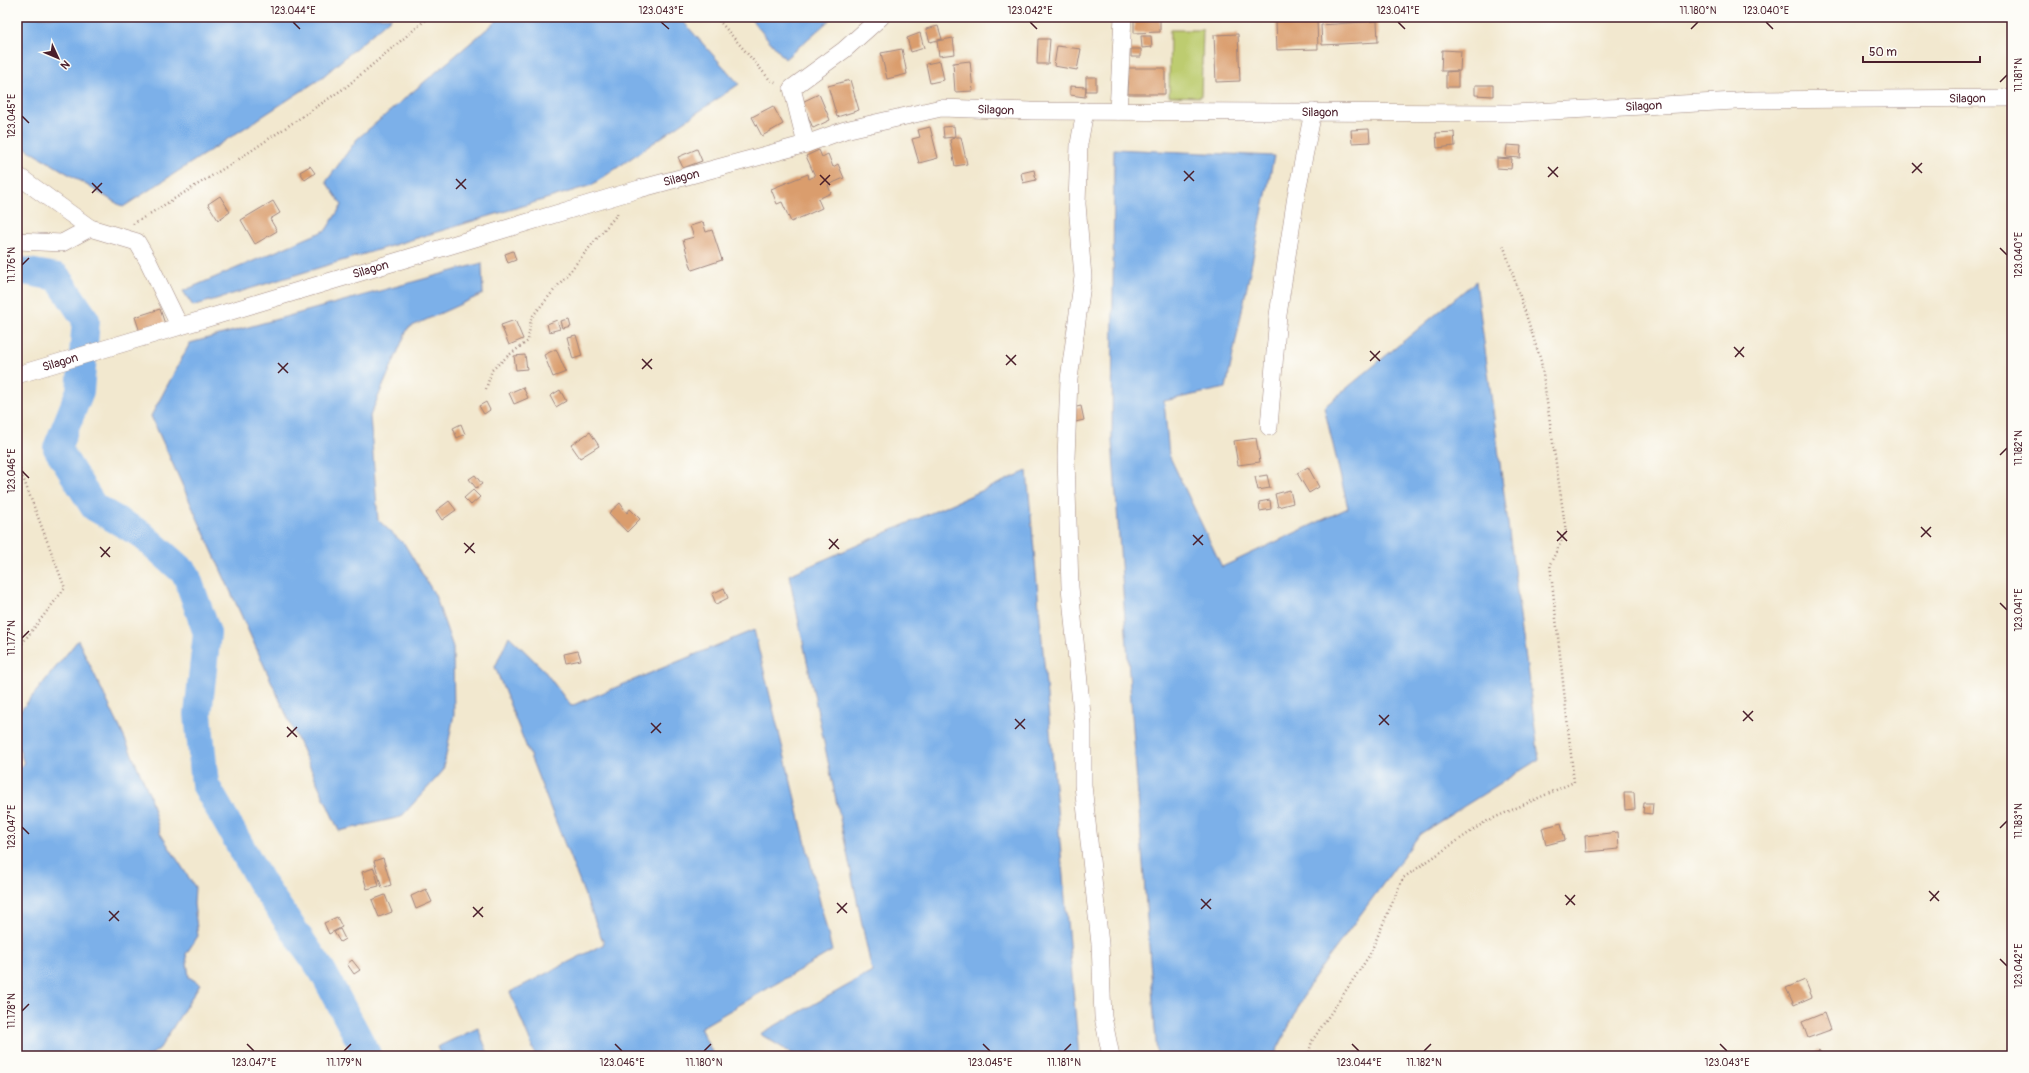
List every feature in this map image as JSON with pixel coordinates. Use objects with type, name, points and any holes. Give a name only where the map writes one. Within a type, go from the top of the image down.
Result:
[{"type":"street","points":[[806,144],[792,88],[844,50],[881,17]]},
{"type":"street","points":[[1118,111],[1123,17]]},
{"type":"street","name":"Silagon","points":[[17,375],[180,325],[639,189],[806,144],[845,130],[941,108],[1085,111],[1514,112],[1754,100],[2012,98]]},
{"type":"street","points":[[1085,111],[1079,144],[1077,204],[1083,277],[1069,379],[1066,458],[1070,587],[1083,725],[1083,785],[1100,944],[1103,1017],[1110,1056]]},
{"type":"street","points":[[1268,426],[1278,315],[1296,196],[1314,112]]},
{"type":"street","points":[[17,175],[90,228],[136,242],[148,261],[180,325]]},
{"type":"street","points":[[17,241],[62,243],[90,228]]},
{"type":"path","points":[[114,236],[236,162],[346,87],[428,17]]},
{"type":"path","points":[[716,17],[770,80],[792,88]]},
{"type":"path","points":[[486,389],[492,370],[509,354],[528,341],[531,318],[639,189]]},
{"type":"path","points":[[1308,1056],[1312,1041],[1369,956],[1403,878],[1485,822],[1574,782],[1550,564],[1566,532],[1541,360],[1503,244]]},
{"type":"path","points":[[17,462],[65,588],[17,650]]},
{"type":"green space","points":[[1170,30],[1203,30],[1201,97],[1169,96]]},
{"type":"water","points":[[17,17],[392,17],[320,79],[123,207],[17,143]]},
{"type":"water","points":[[501,17],[679,17],[739,84],[592,185],[193,306],[183,291],[326,230],[342,205],[326,182],[357,139]]},
{"type":"water","points":[[749,17],[833,17],[785,59]]},
{"type":"water","points":[[1114,149],[1274,156],[1226,388],[1164,401],[1169,455],[1222,567],[1348,508],[1324,407],[1476,281],[1539,759],[1420,834],[1312,980],[1274,1056],[1157,1056],[1112,441]]},
{"type":"water","points":[[482,263],[483,294],[408,328],[370,416],[378,520],[405,545],[435,595],[453,647],[454,714],[443,771],[401,817],[339,831],[151,416],[190,343]]},
{"type":"water","points":[[1027,471],[1079,1056],[796,1056],[760,1034],[872,972],[789,575]]},
{"type":"water","points":[[754,630],[832,951],[700,1028],[714,1056],[536,1056],[510,992],[604,944],[495,667],[509,636],[543,669],[571,706]]},
{"type":"water","points":[[78,640],[149,793],[160,833],[195,887],[194,904],[198,936],[186,954],[189,977],[200,984],[160,1048],[150,1056],[17,1056],[17,769],[24,764],[17,742],[17,715]]},
{"type":"water","points":[[478,1028],[489,1056],[441,1056],[437,1047]]},
{"type":"building","points":[[1134,17],[1160,17],[1160,32],[1134,33]]},
{"type":"building","points":[[1317,20],[1318,49],[1277,50],[1276,21]]},
{"type":"building","points":[[1377,21],[1378,42],[1322,45],[1321,25]]},
{"type":"building","points":[[938,26],[942,39],[930,42],[926,29]]},
{"type":"building","points":[[920,33],[924,48],[911,52],[907,38]]},
{"type":"building","points":[[1238,34],[1240,81],[1216,82],[1214,35]]},
{"type":"building","points":[[1141,36],[1151,36],[1152,47],[1142,48]]},
{"type":"building","points":[[953,38],[955,54],[939,56],[937,41]]},
{"type":"building","points":[[1038,39],[1050,39],[1048,64],[1037,64]]},
{"type":"building","points":[[1057,46],[1081,49],[1077,70],[1054,66]]},
{"type":"building","points":[[902,49],[907,74],[887,79],[881,53]]},
{"type":"building","points":[[1131,49],[1141,49],[1141,57],[1131,57]]},
{"type":"building","points":[[1442,50],[1461,51],[1460,71],[1441,71]]},
{"type":"building","points":[[940,61],[944,80],[930,83],[926,64]]},
{"type":"building","points":[[970,61],[973,91],[955,92],[953,63]]},
{"type":"building","points":[[1129,68],[1165,68],[1165,94],[1128,94]]},
{"type":"building","points":[[1458,71],[1458,87],[1446,87],[1446,72]]},
{"type":"building","points":[[1086,77],[1096,77],[1096,91],[1086,91]]},
{"type":"building","points":[[850,80],[859,110],[837,117],[828,86]]},
{"type":"building","points":[[1475,85],[1493,85],[1493,96],[1475,95]]},
{"type":"building","points":[[1070,86],[1086,87],[1085,97],[1070,95]]},
{"type":"building","points":[[819,94],[830,120],[813,128],[802,102]]},
{"type":"building","points":[[773,106],[783,124],[762,136],[752,117]]},
{"type":"building","points":[[954,126],[955,137],[944,138],[943,127]]},
{"type":"building","points":[[930,127],[938,158],[919,163],[912,139],[920,137],[918,130]]},
{"type":"building","points":[[1369,129],[1370,142],[1352,143],[1351,130]]},
{"type":"building","points":[[1454,132],[1455,146],[1437,148],[1436,133]]},
{"type":"building","points":[[955,137],[961,137],[967,164],[955,166],[950,140]]},
{"type":"building","points":[[1507,145],[1521,146],[1520,158],[1506,157]]},
{"type":"building","points":[[697,149],[702,161],[683,168],[678,157]]},
{"type":"building","points":[[819,150],[822,157],[828,154],[833,167],[838,164],[844,178],[828,185],[831,193],[818,199],[822,208],[791,222],[782,202],[777,204],[771,189],[808,174],[809,179],[815,176],[806,156]]},
{"type":"building","points":[[1497,158],[1512,159],[1511,169],[1497,168]]},
{"type":"building","points":[[310,166],[315,173],[305,180],[300,172]]},
{"type":"building","points":[[1034,170],[1036,180],[1023,183],[1021,173]]},
{"type":"building","points":[[220,196],[230,212],[218,220],[208,204]]},
{"type":"building","points":[[273,201],[280,213],[270,219],[277,231],[255,244],[241,220]]},
{"type":"building","points":[[703,222],[706,232],[712,230],[722,260],[692,270],[683,240],[694,237],[690,226]]},
{"type":"building","points":[[513,251],[516,260],[508,263],[505,254]]},
{"type":"building","points":[[160,309],[165,324],[140,332],[135,317]]},
{"type":"building","points":[[569,319],[571,326],[563,328],[561,321]]},
{"type":"building","points":[[515,320],[523,339],[509,345],[501,325]]},
{"type":"building","points":[[557,320],[560,329],[549,332],[547,324]]},
{"type":"building","points":[[576,335],[582,356],[573,359],[567,337]]},
{"type":"building","points":[[556,349],[566,372],[553,377],[544,355]]},
{"type":"building","points":[[525,355],[527,369],[516,370],[514,356]]},
{"type":"building","points":[[523,387],[528,398],[514,404],[509,393]]},
{"type":"building","points":[[560,390],[566,401],[556,407],[550,396]]},
{"type":"building","points":[[486,402],[490,410],[484,414],[479,406]]},
{"type":"building","points":[[1081,406],[1084,420],[1071,423],[1068,409]]},
{"type":"building","points":[[461,424],[465,434],[457,438],[453,428]]},
{"type":"building","points":[[590,432],[599,446],[580,458],[571,445]]},
{"type":"building","points":[[1256,438],[1260,462],[1238,465],[1234,441]]},
{"type":"building","points":[[1308,467],[1319,487],[1309,493],[1297,473]]},
{"type":"building","points":[[475,475],[482,484],[476,488],[469,479]]},
{"type":"building","points":[[1267,475],[1270,488],[1258,490],[1255,477]]},
{"type":"building","points":[[473,490],[480,497],[471,505],[464,498]]},
{"type":"building","points":[[1290,490],[1293,503],[1278,507],[1275,494]]},
{"type":"building","points":[[1270,500],[1271,509],[1260,511],[1259,502]]},
{"type":"building","points":[[449,501],[456,510],[442,520],[436,511]]},
{"type":"building","points":[[620,503],[627,513],[630,509],[640,519],[627,532],[609,513]]},
{"type":"building","points":[[724,588],[728,598],[716,604],[712,594]]},
{"type":"building","points":[[578,651],[581,660],[566,663],[564,654]]},
{"type":"building","points":[[1624,792],[1634,792],[1635,809],[1625,810]]},
{"type":"building","points":[[1644,803],[1653,803],[1652,814],[1643,813]]},
{"type":"building","points":[[1561,823],[1565,840],[1546,845],[1542,828]]},
{"type":"building","points":[[1618,832],[1619,849],[1586,852],[1585,836]]},
{"type":"building","points":[[383,858],[391,885],[382,888],[374,861]]},
{"type":"building","points":[[374,868],[379,886],[367,889],[362,872]]},
{"type":"building","points":[[426,889],[432,902],[416,909],[411,896]]},
{"type":"building","points":[[385,895],[392,912],[379,917],[372,900]]},
{"type":"building","points":[[337,917],[342,927],[329,934],[324,923]]},
{"type":"building","points":[[340,929],[345,939],[340,942],[334,932]]},
{"type":"building","points":[[352,960],[360,970],[354,974],[347,964]]},
{"type":"building","points":[[1805,980],[1812,997],[1794,1005],[1786,988]]},
{"type":"building","points":[[1824,1013],[1830,1030],[1808,1038],[1802,1022]]},
{"type":"building","points":[[1819,1050],[1823,1056],[1811,1056]]},
{"type":"waterway","points":[[17,270],[57,277],[86,320],[80,391],[57,448],[94,507],[141,534],[186,574],[207,633],[198,714],[205,784],[262,884],[323,972],[368,1056]]}]
